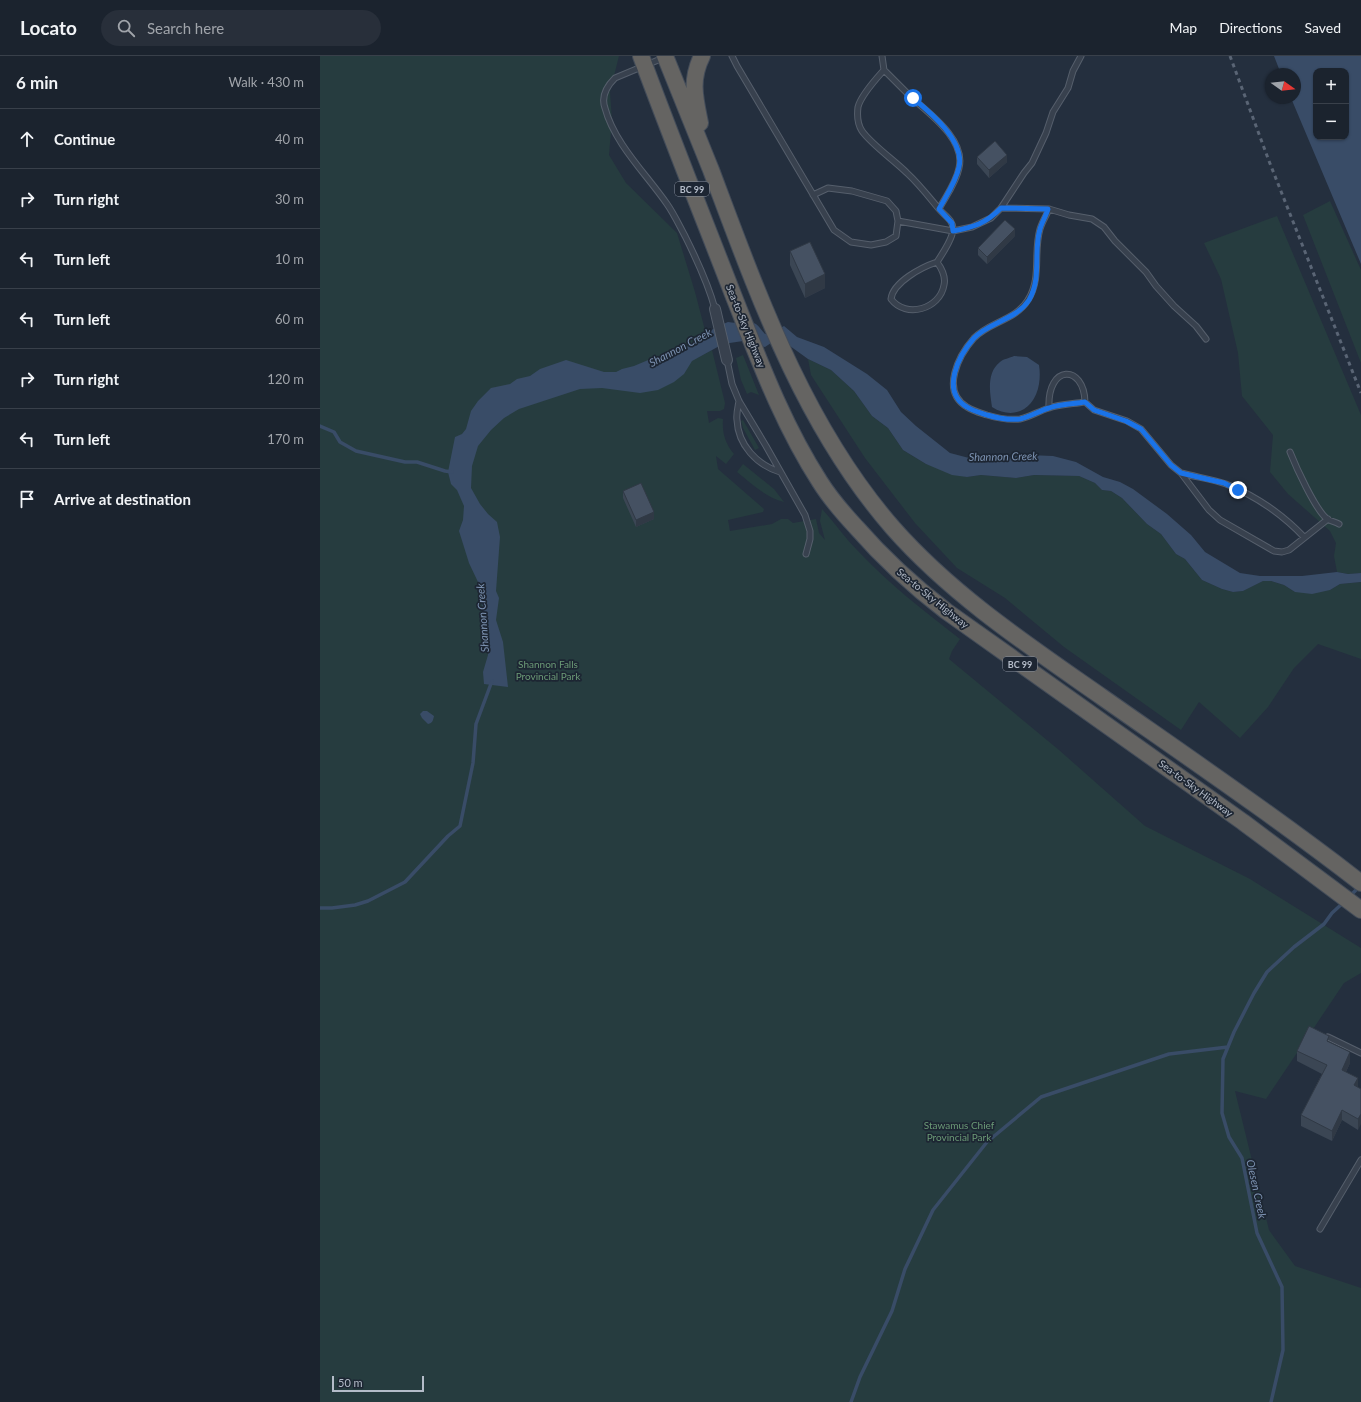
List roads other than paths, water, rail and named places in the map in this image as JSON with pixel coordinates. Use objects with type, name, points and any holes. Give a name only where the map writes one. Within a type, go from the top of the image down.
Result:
[{"type":"highway","name":"Sea-to-Sky Highway","points":[[667,56],[751,278],[783,351],[811,408],[842,460],[894,529],[932,567],[974,604],[1022,641],[1304,839],[1361,883]]},
{"type":"highway","points":[[702,56],[695,71],[694,86],[710,167]]},
{"type":"highway","name":"Sea-to-Sky Highway","points":[[643,61],[680,161],[754,349],[775,398],[800,448],[820,483],[843,513],[880,555],[914,586],[946,611],[1243,822],[1361,910]]},
{"type":"street","points":[[715,309],[727,360]]},
{"type":"lane","points":[[667,56],[643,61],[615,78],[606,90],[604,107],[611,124],[628,153],[674,214],[703,272],[715,309]]},
{"type":"lane","points":[[732,56],[737,66],[813,195],[834,230],[851,242],[871,246],[886,242],[896,236],[898,221],[896,212],[887,201],[852,191],[828,188],[813,195]]},
{"type":"lane","points":[[882,56],[884,70],[943,127],[956,145],[959,152],[959,168],[939,209]]},
{"type":"lane","points":[[898,221],[953,231],[972,227],[991,218],[1001,208],[1032,163],[1046,133],[1053,112],[1068,88],[1073,71],[1081,56]]},
{"type":"lane","points":[[884,70],[860,102],[858,115],[859,124],[871,141],[909,174],[952,223],[953,231],[947,246],[937,262],[926,266],[896,286],[892,293],[891,299],[895,305],[912,311],[920,310],[931,304],[940,295],[945,285],[943,271],[937,262]]},
{"type":"lane","points":[[1001,208],[1048,209],[1092,219],[1104,228],[1142,268],[1174,306],[1196,326],[1206,339]]},
{"type":"lane","points":[[1048,209],[1040,229],[1037,252],[1037,274],[1034,290],[1022,308],[1015,314],[975,337],[964,351],[955,369],[955,390],[959,399],[966,407],[991,416],[1008,418],[1020,419],[1049,408],[1085,402]]},
{"type":"lane","points":[[727,360],[732,384],[739,401],[805,515],[810,532],[810,539],[806,554]]},
{"type":"lane","points":[[1049,408],[1049,398],[1052,385],[1056,378],[1068,374],[1074,376],[1080,383],[1085,393],[1085,402],[1094,410],[1126,421],[1141,429],[1171,465],[1181,473],[1209,510],[1220,520],[1274,551],[1282,552],[1289,550],[1328,519]]},
{"type":"lane","points":[[739,401],[737,419],[738,428],[745,447],[756,459],[771,469],[780,472]]},
{"type":"lane","points":[[1290,452],[1297,469],[1318,506],[1328,519],[1339,524]]},
{"type":"lane","points":[[1181,473],[1224,483],[1257,499],[1288,520],[1304,537]]},
{"type":"lane","points":[[1328,1037],[1361,1053]]},
{"type":"lane","points":[[1320,1229],[1361,1160]]},
{"type":"water","points":[[1274,56],[1361,56],[1361,264],[1294,104],[1301,104],[1301,68],[1279,68]]},
{"type":"water","points":[[728,322],[754,323],[765,334],[769,334],[784,326],[797,337],[824,347],[867,374],[887,390],[901,412],[950,453],[969,458],[995,458],[1028,455],[1053,456],[1076,462],[1103,477],[1120,482],[1133,489],[1167,514],[1191,535],[1205,552],[1240,573],[1260,576],[1302,576],[1337,572],[1348,574],[1361,573],[1361,582],[1340,584],[1330,590],[1312,594],[1295,592],[1284,585],[1271,581],[1263,581],[1243,591],[1233,592],[1222,589],[1202,580],[1185,559],[1176,554],[1161,534],[1147,524],[1122,498],[1111,491],[1102,490],[1095,483],[1079,476],[1034,475],[1016,478],[981,475],[967,477],[952,475],[926,464],[903,450],[888,428],[872,416],[854,391],[831,370],[808,359],[790,346],[771,343],[765,347],[761,346],[755,341],[743,341],[723,344],[692,361],[684,374],[674,382],[658,390],[640,393],[602,388],[580,389],[519,409],[504,418],[491,430],[478,446],[472,466],[471,488],[480,504],[497,522],[500,537],[496,591],[499,598],[496,620],[503,642],[508,687],[484,684],[483,672],[488,655],[483,609],[478,582],[469,563],[459,531],[463,520],[464,506],[457,490],[451,484],[448,472],[455,437],[462,434],[466,429],[471,411],[478,401],[491,388],[510,384],[517,379],[530,376],[540,369],[566,360],[604,372],[616,372],[689,346],[716,327]]},
{"type":"water","points":[[1014,356],[1027,357],[1039,365],[1039,382],[1037,393],[1028,406],[1022,410],[1008,413],[992,407],[990,383],[993,372],[1001,361]]},
{"type":"water","points":[[423,711],[427,711],[434,716],[431,723],[428,724],[422,718],[420,714]]},
{"type":"waterway","points":[[320,426],[334,432],[340,442],[356,451],[405,462],[417,462],[452,472]]},
{"type":"waterway","name":"Shannon Creek","points":[[320,908],[355,905],[368,901],[405,882],[448,836],[460,826],[473,763],[476,724],[492,681]]},
{"type":"waterway","name":"Olesen Creek","points":[[1350,896],[1360,886]]},
{"type":"waterway","name":"Olesen Creek","points":[[1271,1402],[1283,1350],[1282,1287],[1257,1233],[1242,1158],[1229,1137],[1222,1113],[1223,1059],[1234,1032],[1254,993],[1267,972],[1294,947],[1324,924],[1332,913],[1344,902]]},
{"type":"waterway","points":[[851,1402],[860,1377],[892,1311],[905,1269],[933,1210],[987,1142],[1041,1097],[1169,1054],[1228,1047]]},
{"type":"railway","points":[[1230,56],[1269,161],[1361,393]]},
{"type":"park label","name":"Shannon Falls Provincial Park","points":[[548,670]]},
{"type":"park label","name":"Stawamus Chief Provincial Park","points":[[959,1130]]}]
